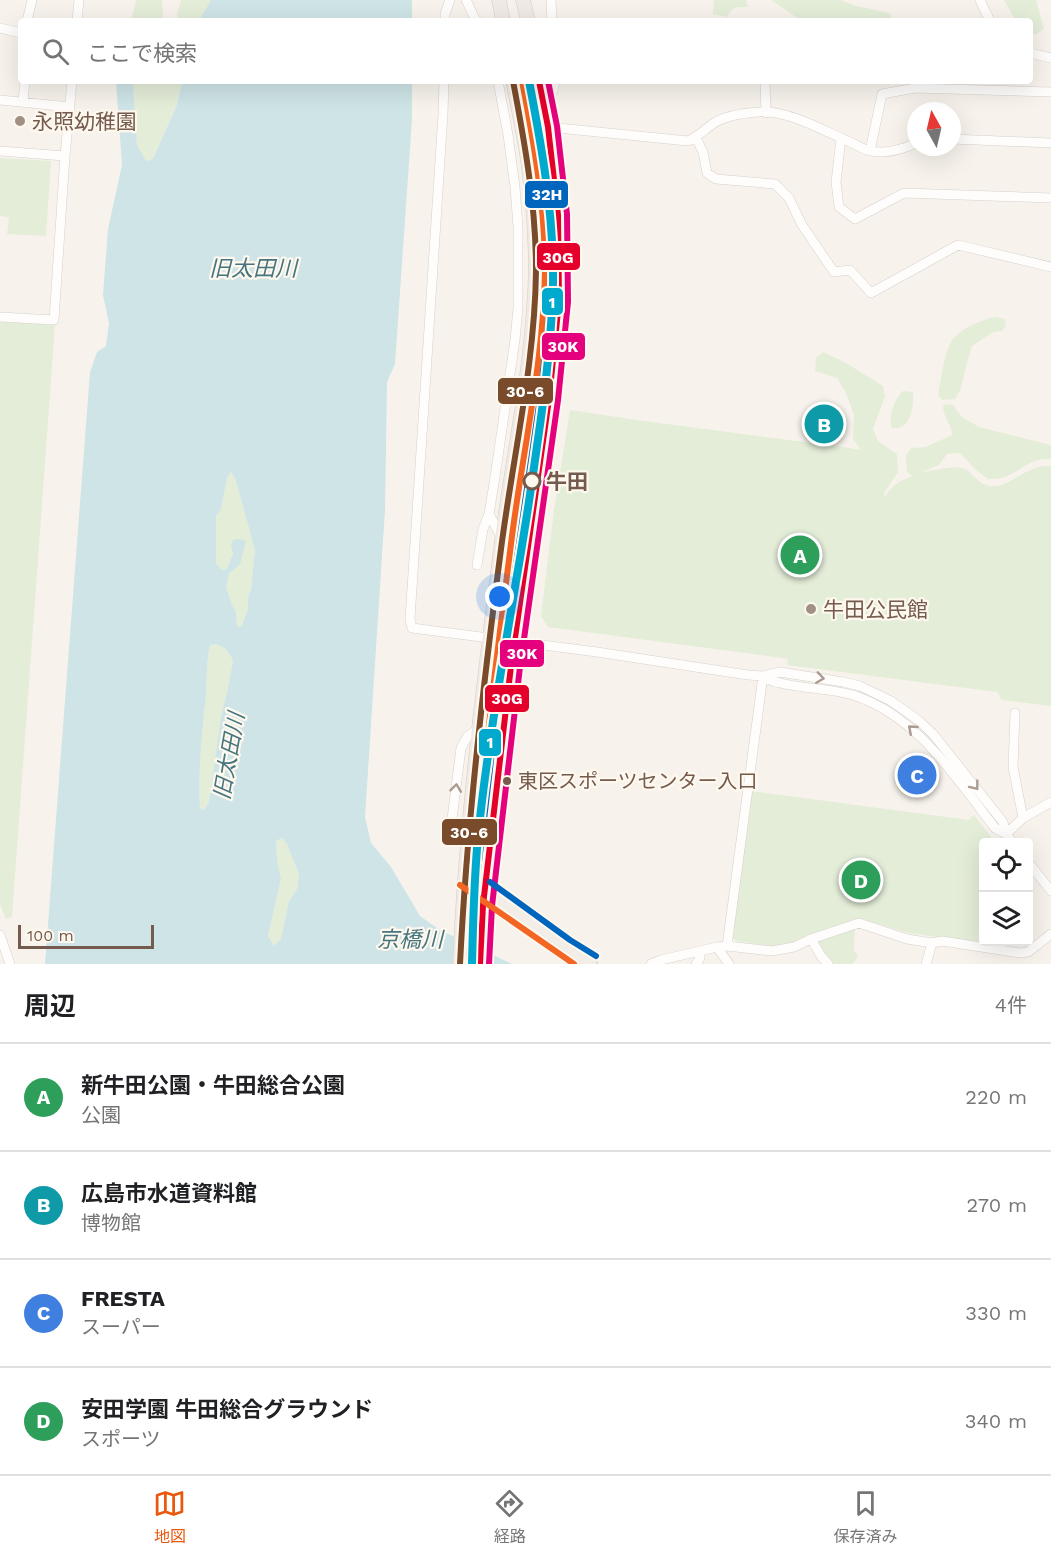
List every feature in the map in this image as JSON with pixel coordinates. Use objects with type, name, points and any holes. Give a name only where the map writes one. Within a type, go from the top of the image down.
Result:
[{"type":"highway","points":[[499,0],[502,18]]},
{"type":"highway","points":[[524,0],[527,18]]},
{"type":"highway","points":[[460,964],[467,840],[478,729],[502,537],[525,390],[534,305],[535,238],[528,162],[514,84]]},
{"type":"highway","points":[[480,964],[485,889],[514,642],[549,399],[559,301],[558,215],[548,127],[540,84]]},
{"type":"main road","points":[[465,877],[591,964]]},
{"type":"street","points":[[28,18],[32,0]]},
{"type":"street","points":[[77,18],[79,0]]},
{"type":"street","points":[[445,18],[450,0]]},
{"type":"street","points":[[466,0],[474,18]]},
{"type":"street","points":[[551,0],[552,18]]},
{"type":"street","points":[[980,0],[989,18]]},
{"type":"street","points":[[0,28],[18,32]]},
{"type":"street","points":[[1033,54],[1048,57],[1051,67]]},
{"type":"street","points":[[23,102],[25,84]]},
{"type":"street","points":[[0,316],[54,320],[72,84]]},
{"type":"street","points":[[444,84],[410,619],[412,628],[763,676],[778,683],[851,695],[878,705],[924,739],[995,828],[1009,838]]},
{"type":"street","points":[[477,565],[483,529],[489,514],[518,308],[518,227],[501,84]]},
{"type":"street","points":[[543,100],[554,92],[555,84]]},
{"type":"street","points":[[765,84],[766,113]]},
{"type":"street","points":[[870,151],[882,93],[915,88],[1051,92]]},
{"type":"street","points":[[0,100],[70,107]]},
{"type":"street","points":[[548,127],[688,141],[696,138],[717,122],[734,115],[766,113],[783,115],[870,151],[882,152],[907,148]]},
{"type":"street","points":[[696,138],[704,152],[707,173],[716,179],[775,184],[789,198],[802,225],[834,272],[850,270],[872,293],[958,245],[1051,267]]},
{"type":"street","points":[[841,138],[836,182],[839,207],[855,219],[904,193],[1051,198]]},
{"type":"street","points":[[961,139],[1051,143]]},
{"type":"street","points":[[0,151],[65,156]]},
{"type":"street","points":[[518,227],[535,238]]},
{"type":"street","points":[[510,377],[525,390]]},
{"type":"street","points":[[489,514],[502,537]]},
{"type":"street","points":[[727,946],[763,676]]},
{"type":"street","points":[[1015,713],[1013,766],[1023,818]]},
{"type":"street","points":[[1006,834],[1023,818],[1051,802]]},
{"type":"street","points":[[1033,867],[1051,891]]},
{"type":"street","points":[[651,964],[717,947],[772,951],[794,947],[859,923],[907,939],[932,943],[942,941],[1024,953],[1051,934]]},
{"type":"street","points":[[0,935],[10,964]]},
{"type":"street","points":[[811,939],[828,964]]},
{"type":"street","points":[[927,964],[932,943]]},
{"type":"street","points":[[717,947],[729,964]]},
{"type":"street","points":[[696,964],[700,958],[698,952]]},
{"type":"green space","points":[[136,0],[162,0],[163,18],[132,18]]},
{"type":"green space","points":[[181,0],[211,0],[201,18],[178,18]]},
{"type":"green space","points":[[714,0],[746,0],[748,7],[735,8],[727,17],[713,14]]},
{"type":"green space","points":[[771,0],[840,0],[890,13],[891,18],[798,18]]},
{"type":"green space","points":[[1004,0],[1036,0],[1044,29],[1035,35],[1033,34],[1033,18],[1014,18]]},
{"type":"green space","points":[[133,84],[181,84],[177,105],[153,159],[145,161],[137,145]]},
{"type":"green space","points":[[0,158],[51,161],[46,236],[7,234],[9,217],[0,216]]},
{"type":"green space","points":[[995,317],[1005,319],[1006,326],[1002,331],[993,332],[972,346],[960,391],[955,399],[942,400],[938,395],[947,351],[953,339],[972,325]]},
{"type":"green space","points":[[0,321],[55,325],[12,917],[6,919],[0,904]]},
{"type":"green space","points":[[823,352],[883,386],[885,396],[873,429],[878,441],[897,454],[898,472],[884,493],[885,497],[896,484],[913,476],[907,472],[906,456],[911,448],[926,447],[952,435],[943,410],[946,404],[953,405],[962,417],[979,427],[1051,445],[1051,459],[1036,461],[1000,478],[988,479],[960,453],[947,454],[939,465],[922,472],[957,467],[967,470],[983,484],[996,486],[1007,483],[1035,468],[1051,466],[1051,706],[1002,700],[997,692],[787,665],[788,659],[548,627],[541,616],[554,510],[570,410],[861,450],[853,439],[854,414],[845,391],[837,378],[815,371],[816,358]]},
{"type":"green space","points":[[903,391],[913,392],[912,411],[903,426],[892,428],[893,408]]},
{"type":"green space","points":[[231,472],[235,478],[255,550],[248,609],[241,627],[237,626],[236,612],[226,587],[229,574],[240,564],[231,546],[233,552],[227,569],[222,570],[216,563],[216,516],[221,509],[227,478]]},
{"type":"green space","points":[[216,643],[225,648],[233,660],[221,717],[209,802],[204,810],[200,808],[201,752],[208,658],[210,645]]},
{"type":"green space","points":[[751,791],[969,820],[974,815],[992,838],[979,838],[979,943],[908,933],[859,918],[807,935],[794,942],[772,946],[736,941],[732,937]]},
{"type":"green space","points":[[282,838],[287,844],[299,873],[297,889],[289,901],[281,939],[274,947],[268,936],[281,879],[276,841]]},
{"type":"green space","points":[[855,928],[854,951],[858,956],[853,964],[831,964],[815,942]]},
{"type":"water","points":[[211,0],[412,0],[412,18],[201,18]]},
{"type":"water","name":"旧太田川","points":[[116,84],[133,84],[137,145],[146,161],[153,159],[177,105],[181,84],[412,84],[412,119],[395,364],[387,382],[385,510],[365,817],[371,843],[391,867],[420,916],[440,930],[512,964],[45,964],[90,372],[97,352],[106,346],[109,323],[103,295],[108,229],[122,165]],"holes":[[[231,472],[235,478],[255,550],[248,609],[241,627],[237,626],[236,612],[226,587],[229,574],[240,564],[246,541],[233,540],[231,546],[233,553],[227,569],[222,570],[216,563],[216,516],[221,509],[227,478]],[[216,644],[225,648],[233,660],[221,717],[209,802],[204,810],[200,808],[200,765],[207,664],[210,645]],[[282,838],[287,844],[299,874],[297,889],[289,901],[281,939],[274,946],[268,936],[281,879],[276,841]]]},
{"type":"transit line","name":"30-6","points":[[460,964],[471,808],[482,704],[501,549],[528,375],[535,305],[536,246],[532,199],[514,84]]},
{"type":"transit line","points":[[469,964],[476,859],[492,701],[516,510],[537,373],[544,304],[545,246],[541,199],[523,84]]},
{"type":"transit line","name":"1","points":[[472,964],[481,807],[532,484],[551,324],[552,233],[543,156],[530,84]]},
{"type":"transit line","name":"32H","points":[[476,888],[505,641],[540,398],[550,301],[549,216],[539,128],[530,84]]},
{"type":"transit line","name":"30G","points":[[480,964],[483,905],[511,666],[549,399],[559,301],[558,215],[548,127],[540,84]]},
{"type":"transit line","name":"30K","points":[[489,964],[492,906],[520,667],[558,400],[568,302],[567,214],[557,126],[549,84]]},
{"type":"transit line","name":"32H","points":[[490,882],[596,956]]},
{"type":"transit line","points":[[460,885],[574,964]]},
{"type":"place","name":"永照幼稚園","points":[[20,121]]},
{"type":"place","name":"広島市水道資料館","points":[[824,424]]},
{"type":"place","name":"牛田","points":[[532,481]]},
{"type":"place","name":"新牛田公園・牛田総合公園","points":[[800,555]]},
{"type":"place","name":"牛田公民館","points":[[811,609]]},
{"type":"place","name":"FRESTA","points":[[917,775]]},
{"type":"place","name":"東区スポーツセンター入口","points":[[507,781]]},
{"type":"place","name":"安田学園 牛田総合グラウンド","points":[[861,880]]},
{"type":"water label","name":"京橋川","points":[[410,939]]}]
